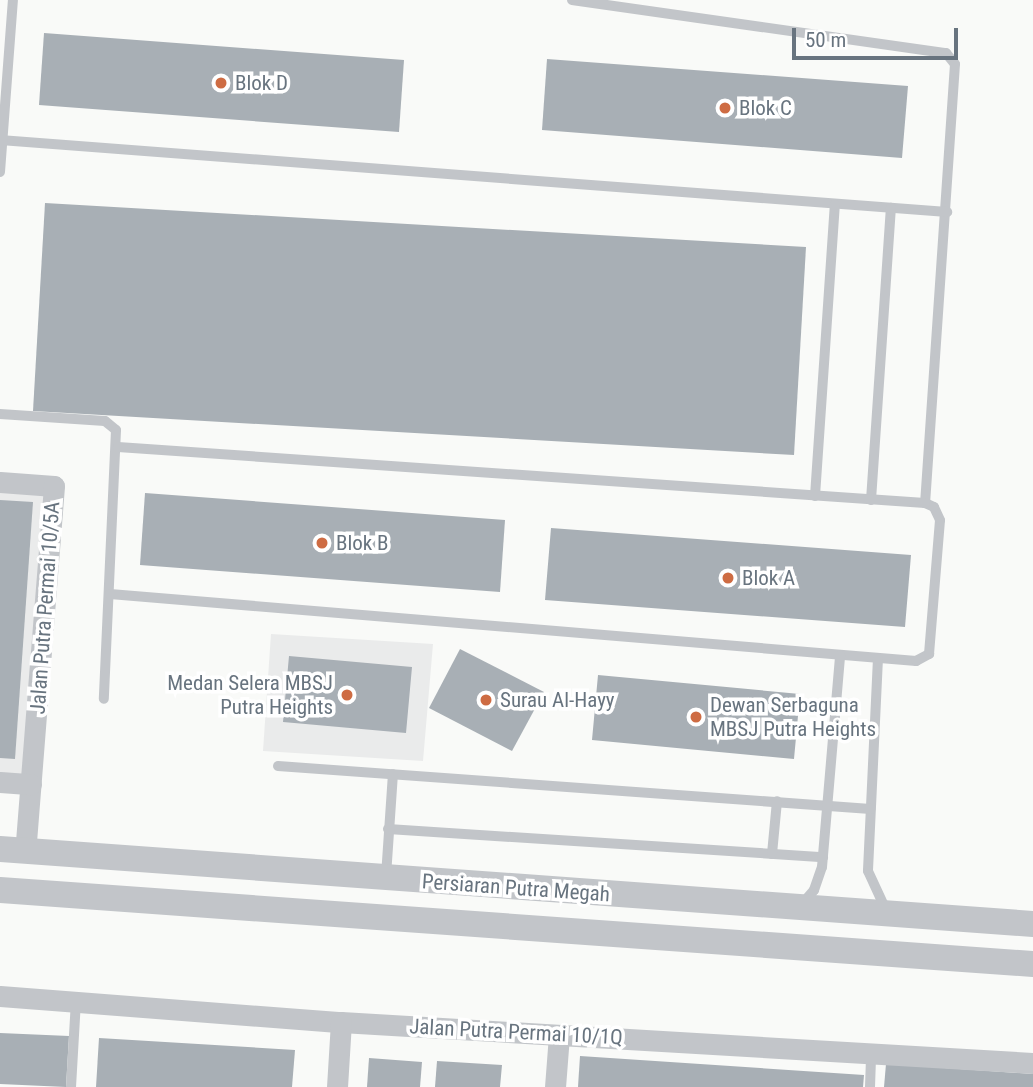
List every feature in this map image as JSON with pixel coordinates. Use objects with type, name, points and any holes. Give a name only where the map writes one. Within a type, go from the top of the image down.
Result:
[{"type":"street","name":"Jalan Putra Permai 10/5A","points":[[0,482],[54,486],[31,784],[13,851]]},
{"type":"street","points":[[0,782],[31,784]]},
{"type":"street","name":"Persiaran Putra Megah","points":[[13,851],[1033,924]]},
{"type":"street","name":"Persiaran Putra Megah","points":[[0,890],[1033,964]]},
{"type":"street","name":"Jalan Putra Permai 10/1Q","points":[[0,996],[341,1022],[871,1051],[1033,1063]]},
{"type":"street","points":[[337,1087],[341,1022]]},
{"type":"street","points":[[555,1087],[559,1035]]},
{"type":"lane","points":[[0,172],[13,0]]},
{"type":"lane","points":[[572,0],[946,53],[956,64],[925,503]]},
{"type":"lane","points":[[1,140],[947,212]]},
{"type":"lane","points":[[815,496],[835,205]]},
{"type":"lane","points":[[871,500],[891,208]]},
{"type":"lane","points":[[0,414],[104,421],[116,430],[118,447],[104,699]]},
{"type":"lane","points":[[110,594],[916,661],[929,654],[940,520],[934,507],[925,503],[118,447]]},
{"type":"lane","points":[[799,908],[814,890],[822,862],[840,656]]},
{"type":"lane","points":[[878,659],[868,871],[889,914]]},
{"type":"lane","points":[[278,766],[870,809]]},
{"type":"lane","points":[[386,878],[393,774]]},
{"type":"lane","points":[[772,854],[777,801]]},
{"type":"lane","points":[[388,829],[772,854],[822,862]]},
{"type":"lane","points":[[71,1087],[76,1000]]},
{"type":"lane","points":[[870,1087],[871,1051]]},
{"type":"shaded area","points":[[0,491],[44,494],[22,775],[0,774]]},
{"type":"shaded area","points":[[271,634],[433,644],[423,761],[263,751]]},
{"type":"building","name":"Blok D","points":[[44,33],[404,60],[399,132],[39,105]]},
{"type":"building","name":"Blok C","points":[[547,59],[908,86],[902,158],[542,130]]},
{"type":"building","points":[[45,203],[806,247],[794,455],[33,411]]},
{"type":"building","name":"Blok B","points":[[145,493],[505,520],[500,592],[140,565]]},
{"type":"building","points":[[0,500],[33,502],[15,759],[0,758]]},
{"type":"building","name":"Blok A","points":[[551,528],[911,555],[905,627],[545,600]]},
{"type":"building","name":"Surau Al-Hayy","points":[[460,649],[544,692],[512,751],[429,708]]},
{"type":"building","name":"Medan Selera MBSJ Putra Heights","points":[[289,656],[412,667],[406,733],[283,722]]},
{"type":"building","name":"Dewan Serbaguna MBSJ Putra Heights","points":[[598,675],[800,694],[794,759],[592,740]]},
{"type":"building","points":[[0,1033],[69,1036],[66,1087],[0,1084]]},
{"type":"building","points":[[99,1038],[295,1050],[292,1087],[96,1087]]},
{"type":"building","points":[[580,1056],[864,1075],[863,1087],[578,1087]]},
{"type":"building","points":[[369,1058],[422,1062],[420,1087],[367,1087]]},
{"type":"building","points":[[437,1061],[502,1065],[500,1087],[435,1087]]},
{"type":"building","points":[[886,1064],[1033,1074],[1033,1087],[884,1087]]},
{"type":"place","name":"Blok D","points":[[221,83]]},
{"type":"place","name":"Blok C","points":[[725,108]]},
{"type":"place","name":"Blok B","points":[[322,543]]},
{"type":"place","name":"Blok A","points":[[728,578]]},
{"type":"place","name":"Medan Selera MBSJ Putra Heights","points":[[347,695]]},
{"type":"place","name":"Surau Al-Hayy","points":[[486,700]]},
{"type":"place","name":"Dewan Serbaguna MBSJ Putra Heights","points":[[696,717]]}]
